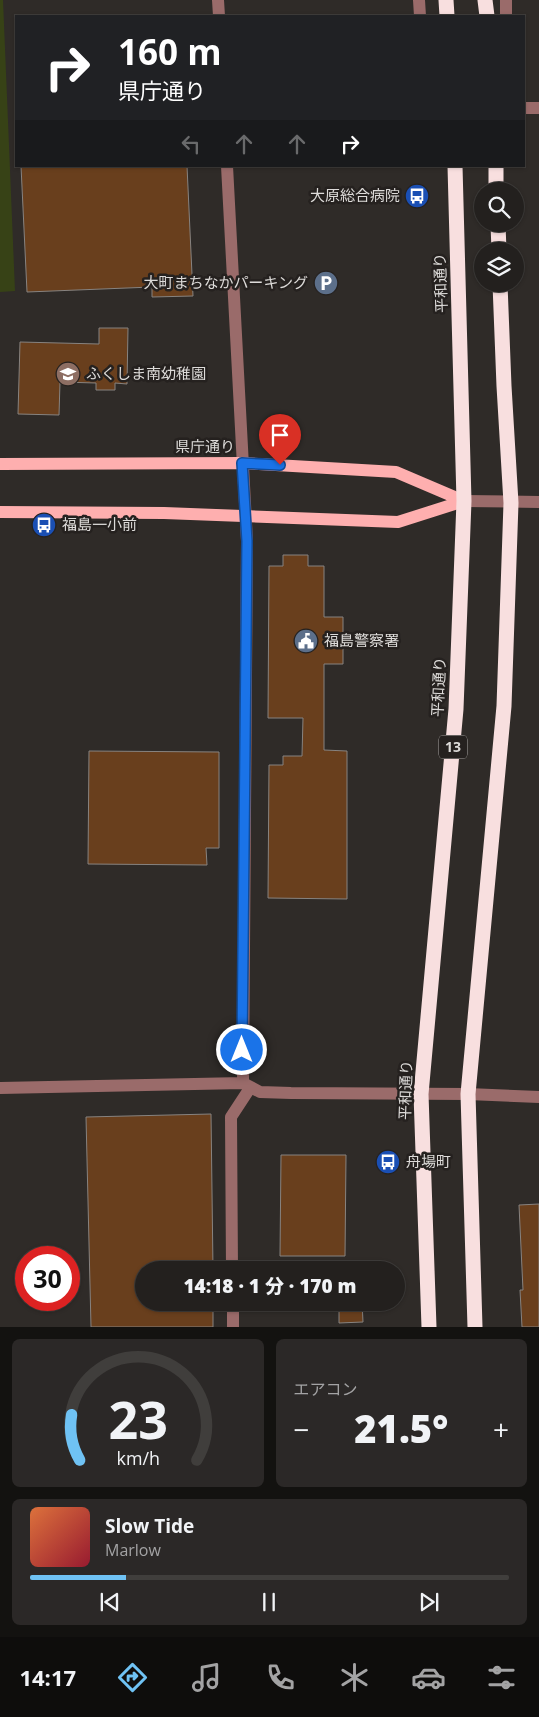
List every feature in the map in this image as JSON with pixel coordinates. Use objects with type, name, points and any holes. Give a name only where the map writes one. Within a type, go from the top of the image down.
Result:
[{"type":"highway","points":[[446,0],[447,15]]},
{"type":"highway","points":[[485,0],[486,15]]},
{"type":"highway","name":"平和通り","points":[[430,1327],[421,1094],[456,708],[464,501],[455,167]]},
{"type":"highway","points":[[496,167],[496,182]]},
{"type":"highway","points":[[475,1327],[468,1094],[504,706],[511,503],[500,292]]},
{"type":"main road","name":"県庁通り","points":[[0,464],[242,463],[396,472],[464,501]]},
{"type":"main road","name":"県庁通り","points":[[0,512],[164,513],[398,522],[464,501]]},
{"type":"street","points":[[218,0],[219,15]]},
{"type":"street","points":[[419,0],[420,15]]},
{"type":"street","points":[[506,0],[506,15]]},
{"type":"street","points":[[525,108],[539,108]]},
{"type":"street","points":[[227,167],[246,516],[246,1086],[231,1118],[232,1261]]},
{"type":"street","name":"県庁通り","points":[[464,501],[539,502]]},
{"type":"street","points":[[0,1088],[246,1086],[260,1092],[539,1096]]},
{"type":"street","points":[[233,1311],[233,1327]]},
{"type":"green space","points":[[0,0],[3,0],[15,291],[0,292]]},
{"type":"building","points":[[21,167],[187,167],[193,296],[152,297],[152,287],[27,292]]},
{"type":"building","points":[[99,328],[128,328],[127,384],[115,383],[115,390],[96,390],[96,383],[60,382],[59,415],[18,414],[20,342],[99,344]]},
{"type":"building","points":[[283,555],[308,555],[308,566],[324,566],[324,617],[343,617],[343,664],[324,664],[324,750],[347,751],[347,899],[268,898],[269,765],[283,765],[283,756],[302,756],[303,718],[268,718],[269,566],[283,566]]},
{"type":"building","points":[[89,751],[219,752],[219,848],[206,848],[207,865],[88,864]]},
{"type":"building","points":[[211,1114],[213,1261],[135,1261],[135,1311],[213,1311],[213,1327],[91,1327],[86,1117]]},
{"type":"building","points":[[281,1155],[346,1155],[345,1256],[280,1256]]},
{"type":"building","points":[[539,1204],[539,1327],[522,1327],[520,1290],[523,1290],[519,1205]]},
{"type":"building","points":[[339,1311],[362,1311],[363,1322],[339,1323]]},
{"type":"place","name":"大原総合病院","points":[[417,196]]},
{"type":"place","name":"大町まちなかパーキング","points":[[326,283]]},
{"type":"place","name":"ふくしま南幼稚園","points":[[68,374]]},
{"type":"place","name":"福島一小前","points":[[44,525]]},
{"type":"place","name":"福島警察署","points":[[306,641]]},
{"type":"place","name":"舟場町","points":[[388,1162]]},
{"type":"route","points":[[242,1050],[247,541],[242,463],[280,465]]}]
